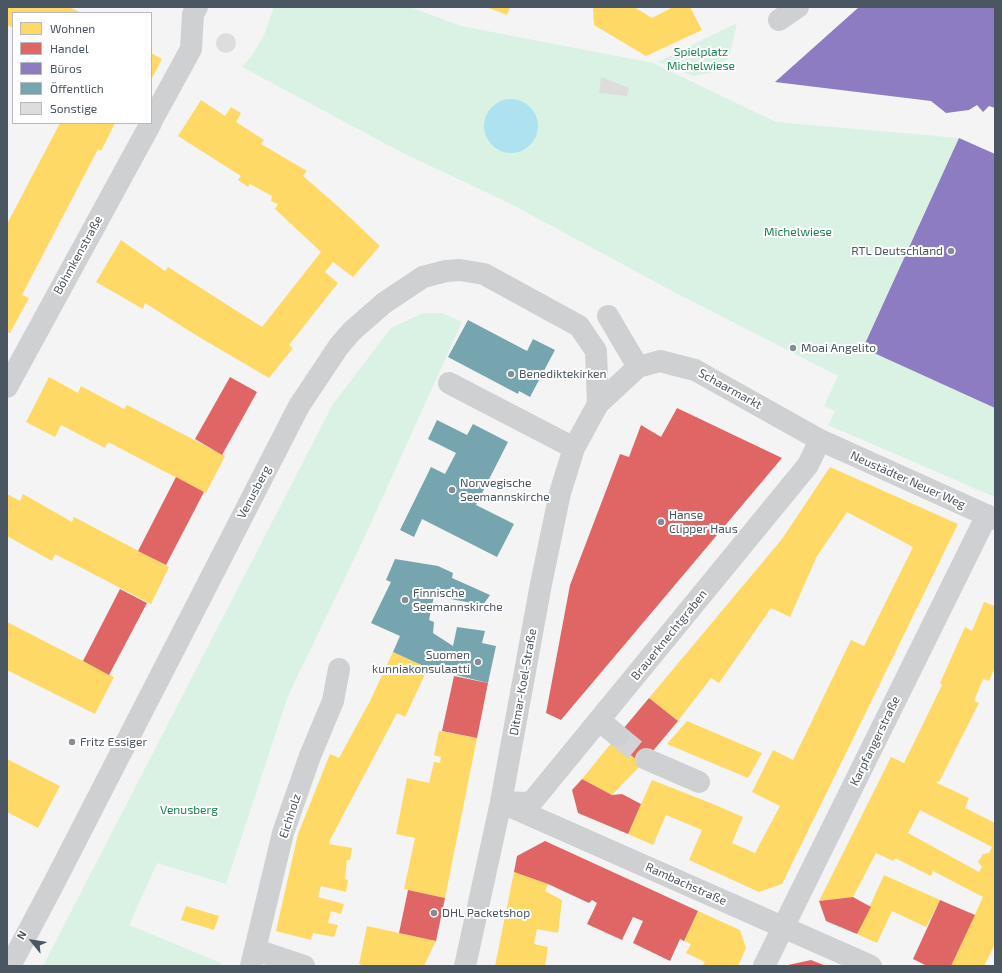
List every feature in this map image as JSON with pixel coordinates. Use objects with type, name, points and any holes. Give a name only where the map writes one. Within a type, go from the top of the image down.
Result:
[{"type":"street","points":[[779,20],[798,7]]},
{"type":"street","name":"Böhmkenstraße","points":[[152,121],[191,49],[189,9]]},
{"type":"street","name":"Böhmkenstraße","points":[[7,387],[150,124]]},
{"type":"street","name":"Venusberg","points":[[10,966],[299,406],[329,360],[352,332],[384,303],[423,277],[446,271],[460,270],[484,274],[579,326],[596,351],[598,404]]},
{"type":"street","points":[[608,316],[638,367]]},
{"type":"street","name":"Schaarmarkt","points":[[598,404],[638,367],[660,361],[695,370],[820,440]]},
{"type":"street","points":[[449,383],[574,448]]},
{"type":"street","name":"Ditmar-Koel-Straße","points":[[465,966],[500,802],[540,584],[560,493],[574,448],[598,404]]},
{"type":"street","name":"Neustädter Neuer Weg","points":[[820,440],[991,517]]},
{"type":"street","name":"Brauerknechtgraben","points":[[500,802],[531,803],[808,465],[820,440]]},
{"type":"street","name":"Karpfangerstraße","points":[[764,966],[991,517]]},
{"type":"street","name":"Eichholz","points":[[254,958],[283,833],[310,756],[333,701],[339,669]]},
{"type":"street","points":[[599,720],[618,736]]},
{"type":"street","points":[[646,759],[699,782]]},
{"type":"street","name":"Rambachstraße","points":[[500,802],[871,966]]},
{"type":"street","points":[[254,958],[304,966]]},
{"type":"green space","name":"Michelwiese","points":[[274,7],[410,7],[461,26],[653,63],[776,122],[959,138],[864,348],[995,408],[995,497],[828,425],[835,411],[824,406],[838,376],[674,292],[511,204],[401,152],[242,67],[253,54],[264,35]]},
{"type":"green space","name":"Spielplatz Michelwiese","points":[[737,23],[729,58],[710,73],[693,76],[658,62]]},
{"type":"green space","name":"Venusberg","points":[[423,313],[442,313],[462,322],[366,534],[288,696],[226,884],[157,863],[129,925],[221,963],[221,966],[43,966],[333,404],[391,328]]},
{"type":"water","points":[[506,99],[516,99],[526,103],[534,111],[538,121],[538,131],[534,141],[526,149],[516,153],[506,153],[496,149],[488,141],[484,131],[484,121],[488,111],[496,103]]},
{"type":"building: Wohnen","points":[[7,7],[69,7],[80,12],[12,12],[12,28],[7,25]]},
{"type":"building: Wohnen","points":[[486,7],[510,7],[507,15]]},
{"type":"building: Wohnen","points":[[593,7],[634,7],[652,18],[673,7],[690,7],[702,30],[646,56],[594,25]]},
{"type":"building: Wohnen","points":[[152,54],[162,59],[152,78]]},
{"type":"building: Wohnen","points":[[201,100],[225,116],[231,107],[241,113],[236,122],[264,140],[261,144],[307,171],[303,176],[380,246],[353,277],[333,262],[325,272],[338,283],[289,345],[293,348],[269,378],[145,303],[143,309],[96,282],[121,240],[165,271],[168,267],[262,327],[321,252],[275,209],[278,204],[271,201],[272,196],[250,184],[248,187],[238,180],[241,176],[178,136]]},
{"type":"building: Wohnen","points":[[59,124],[114,124],[101,151],[98,149],[22,295],[29,298],[10,333],[7,332],[7,224]]},
{"type":"building: Wohnen","points":[[49,377],[78,393],[81,386],[124,409],[127,405],[225,456],[206,493],[108,442],[105,448],[61,425],[55,437],[26,422]]},
{"type":"building: Wohnen","points":[[830,467],[958,524],[782,884],[759,892],[689,860],[702,830],[666,815],[653,845],[628,834],[641,804],[652,780],[713,804],[743,817],[732,843],[755,853],[780,806],[752,792],[773,750],[793,760],[851,640],[864,646],[913,547],[847,512],[817,556],[790,617],[771,608],[719,683],[711,678],[678,721],[649,698],[782,539]]},
{"type":"building: Wohnen","points":[[7,494],[20,501],[23,494],[72,522],[74,517],[169,567],[151,604],[55,554],[52,561],[7,536]]},
{"type":"building: Wohnen","points":[[984,602],[995,606],[995,667],[989,681],[983,679],[974,701],[979,703],[939,782],[936,781],[937,783],[969,798],[965,808],[995,823],[995,944],[984,966],[951,966],[983,897],[933,871],[931,876],[895,858],[893,861],[876,853],[853,897],[819,901],[891,757],[904,763],[942,685],[940,683],[965,627],[972,631]],"holes":[[[920,810],[992,847],[989,853],[983,854],[978,862],[982,867],[979,872],[908,833]]]},
{"type":"building: Wohnen","points":[[7,622],[114,677],[95,714],[7,670]]},
{"type":"building: Wohnen","points":[[393,652],[428,668],[405,717],[397,713],[330,840],[329,844],[352,848],[350,860],[347,860],[345,879],[348,880],[346,892],[321,886],[318,897],[344,904],[341,914],[331,911],[328,923],[338,925],[334,937],[313,933],[311,940],[276,931],[298,834],[330,754],[339,758],[370,701]]},
{"type":"building: Wohnen","points":[[687,721],[762,753],[748,778],[667,744]]},
{"type":"building: Wohnen","points":[[439,731],[477,738],[445,898],[404,889],[415,838],[396,834],[407,778],[429,783],[434,762],[440,763],[441,757],[434,755]]},
{"type":"building: Wohnen","points":[[613,741],[642,764],[612,795],[582,779]]},
{"type":"building: Wohnen","points":[[7,759],[60,786],[38,828],[7,812]]},
{"type":"building: Wohnen","points":[[514,872],[548,884],[545,891],[562,900],[558,933],[537,929],[534,944],[548,947],[545,966],[495,966]]},
{"type":"building: Wohnen","points":[[884,875],[940,900],[926,927],[892,911],[877,943],[857,934]]},
{"type":"building: Wohnen","points":[[186,906],[219,916],[214,930],[181,920]]},
{"type":"building: Wohnen","points":[[698,911],[740,930],[746,948],[738,966],[702,966],[705,962],[686,953],[691,944],[684,941]]},
{"type":"building: Wohnen","points":[[367,926],[436,941],[424,966],[367,966],[359,964]]},
{"type":"building: Handel","points":[[230,377],[257,392],[222,455],[195,439]]},
{"type":"building: Handel","name":"Hanse Clipper Haus","points":[[677,408],[782,458],[561,720],[546,713],[570,585],[620,454],[629,457],[641,425],[661,437]]},
{"type":"building: Handel","points":[[176,477],[204,492],[166,565],[138,551]]},
{"type":"building: Handel","points":[[120,589],[147,603],[109,675],[83,661]]},
{"type":"building: Handel","points":[[454,676],[488,683],[477,738],[442,731]]},
{"type":"building: Handel","points":[[649,698],[678,721],[642,764],[613,741]]},
{"type":"building: Handel","points":[[582,779],[612,795],[622,794],[641,804],[628,834],[578,813],[572,790]]},
{"type":"building: Handel","points":[[545,841],[698,911],[684,941],[680,939],[670,961],[633,943],[643,921],[633,917],[622,940],[587,924],[597,903],[592,900],[589,903],[548,884],[514,872],[517,856]]},
{"type":"building: Handel","points":[[408,890],[445,898],[436,941],[399,933]]},
{"type":"building: Handel","points":[[853,897],[871,907],[857,934],[826,921],[819,901]]},
{"type":"building: Handel","points":[[940,900],[975,915],[951,966],[927,966],[913,959]]},
{"type":"building: Handel","points":[[811,960],[826,966],[788,965]]},
{"type":"building: Büros","points":[[859,7],[995,7],[995,108],[989,106],[983,112],[977,105],[969,110],[946,113],[931,101],[775,82]]},
{"type":"building: Büros","name":"RTL Deutschland","points":[[959,138],[995,154],[995,408],[863,348]]},
{"type":"building: Öffentlich","name":"Benediktekirken","points":[[468,320],[527,351],[533,339],[555,350],[530,397],[519,391],[518,394],[448,357]]},
{"type":"building: Öffentlich","name":"Norwegische Seemannskirche","points":[[437,420],[467,435],[473,424],[508,442],[476,505],[514,524],[497,557],[422,519],[414,537],[400,530],[431,467],[445,474],[456,453],[428,439]]},
{"type":"building: Öffentlich","points":[[395,559],[438,566],[453,573],[452,578],[490,595],[483,605],[434,596],[429,620],[434,622],[433,633],[453,646],[457,627],[485,631],[482,643],[496,646],[488,683],[428,668],[393,652],[400,636],[371,623],[391,582],[386,580]]},
{"type":"building: Sonstige","points":[[226,33],[233,36],[236,43],[233,50],[226,53],[219,50],[216,43],[219,36]]},
{"type":"building: Sonstige","points":[[601,77],[629,88],[627,96],[599,93]]},
{"type":"tunnel","points":[[618,736],[646,759]]},
{"type":"place","name":"RTL Deutschland","points":[[951,251]]},
{"type":"place","name":"Moai Angelito","points":[[793,348]]},
{"type":"place","name":"Benediktekirken","points":[[511,374]]},
{"type":"place","name":"Norwegische Seemannskirche","points":[[452,490]]},
{"type":"place","name":"Hanse Clipper Haus","points":[[661,522]]},
{"type":"place","name":"Finnische Seemannskirche","points":[[405,600]]},
{"type":"place","name":"Suomen kunniakonsulaatti","points":[[478,662]]},
{"type":"place","name":"Fritz Essiger","points":[[72,742]]},
{"type":"place","name":"DHL Packetshop","points":[[434,913]]}]
